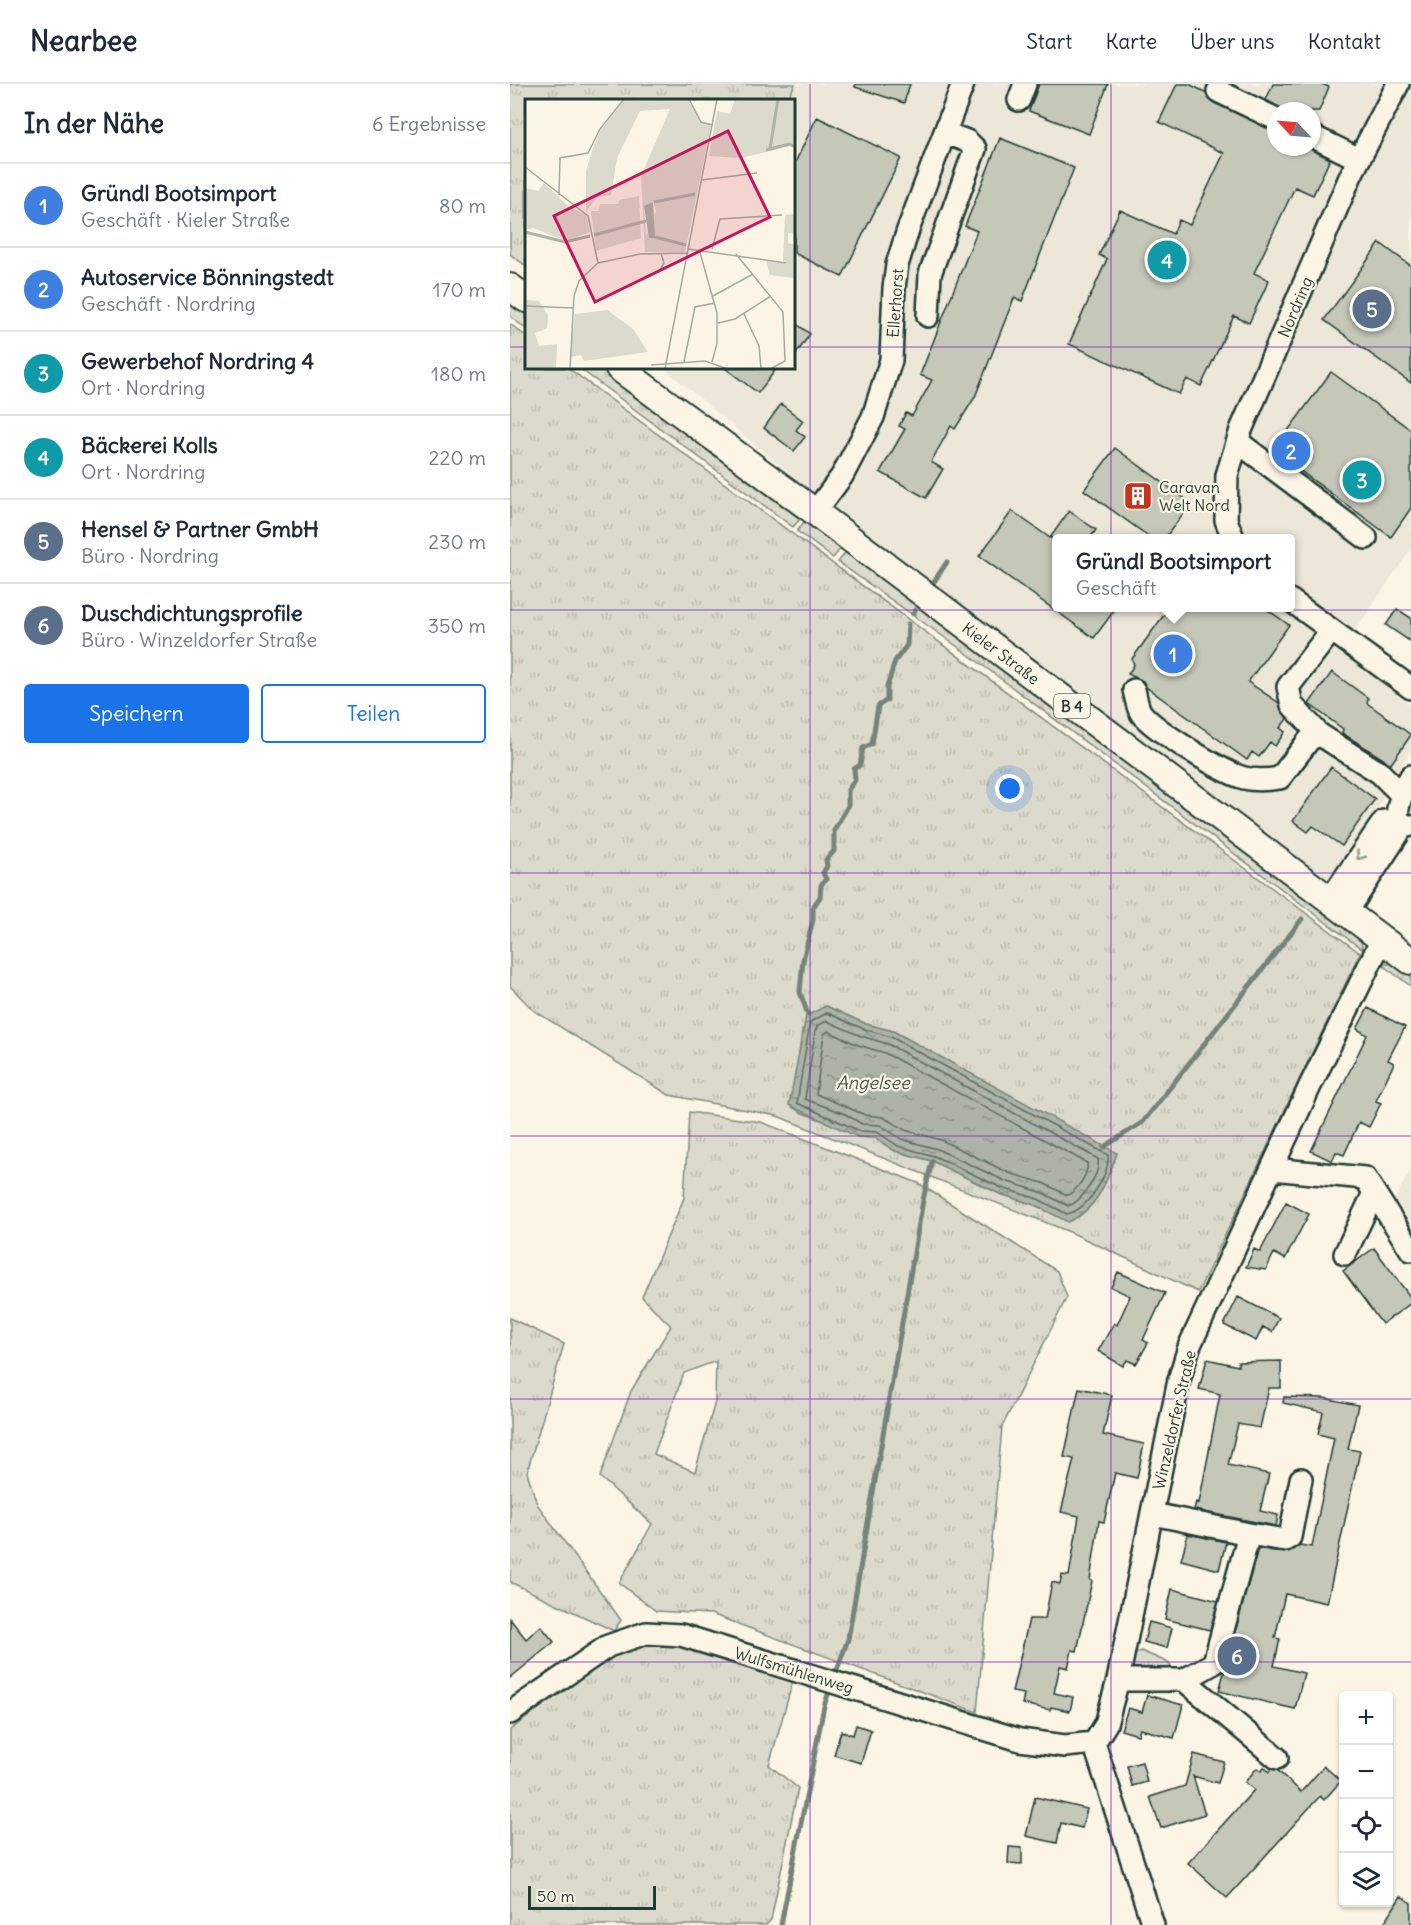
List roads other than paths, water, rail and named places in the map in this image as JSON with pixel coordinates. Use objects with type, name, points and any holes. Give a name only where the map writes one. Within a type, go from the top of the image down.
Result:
[{"type":"main road","points":[[510,287],[525,298]]},
{"type":"main road","name":"Kieler Straße","points":[[620,369],[815,512],[1411,961]]},
{"type":"street","name":"Nordring","points":[[1231,534],[1226,520],[1227,476],[1238,442],[1359,159],[1398,84]]},
{"type":"street","name":"Ellerhorst","points":[[815,512],[842,476],[873,417],[891,360],[897,265],[908,230],[964,85]]},
{"type":"street","points":[[1218,91],[1267,115]]},
{"type":"street","points":[[928,316],[930,274],[975,149],[967,141],[945,132]]},
{"type":"street","points":[[1321,140],[1359,159]]},
{"type":"street","points":[[1238,442],[1366,538]]},
{"type":"street","points":[[1295,604],[1411,688]]},
{"type":"street","points":[[1331,631],[1288,687],[1292,705],[1319,734],[1380,773],[1406,785],[1403,824],[1398,834],[1337,907]]},
{"type":"street","points":[[1134,690],[1140,712],[1157,726],[1210,763],[1242,777],[1265,781],[1281,778],[1309,740],[1319,734]]},
{"type":"street","name":"Winzeldorfer Straße","points":[[1094,1743],[1106,1724],[1118,1680],[1179,1380],[1189,1347],[1382,939]]},
{"type":"street","points":[[1272,1169],[1365,1178],[1411,1250]]},
{"type":"street","points":[[1345,1254],[1374,1193]]},
{"type":"street","points":[[1153,1514],[1285,1540],[1290,1537],[1301,1479]]},
{"type":"street","points":[[1118,1680],[1184,1680],[1214,1663],[1249,1534]]},
{"type":"street","name":"Wulfsmühlenweg","points":[[510,1713],[608,1646],[646,1633],[681,1635],[1020,1740],[1065,1746],[1094,1743]]},
{"type":"street","points":[[1184,1680],[1277,1758]]},
{"type":"street","points":[[1094,1743],[1153,1925]]},
{"type":"water","name":"Angelsee","points":[[826,1006],[866,1024],[893,1031],[1117,1153],[1100,1194],[1078,1217],[1068,1222],[1035,1205],[1000,1194],[932,1161],[895,1151],[875,1138],[858,1137],[789,1105],[806,1016]]},
{"type":"waterway","points":[[933,583],[947,562]]},
{"type":"waterway","points":[[913,614],[915,610]]},
{"type":"waterway","points":[[808,1015],[800,992],[803,960],[813,920],[813,907],[820,897],[821,885],[826,879],[823,873],[827,866],[826,860],[834,851],[834,830],[848,806],[848,790],[855,780],[854,769],[860,765],[863,748],[872,744],[878,706],[887,700],[887,687],[895,661],[907,645],[908,624]]},
{"type":"waterway","points":[[1104,1147],[1143,1122],[1302,919]]},
{"type":"waterway","points":[[834,1678],[848,1639],[923,1200],[932,1161]]},
{"type":"waterway","points":[[781,1925],[824,1706],[831,1686]]},
{"type":"place","name":"Bäckerei Kolls","points":[[1167,260]]},
{"type":"place","name":"Hensel & Partner GmbH","points":[[1372,309]]},
{"type":"place","name":"Autoservice Bönningstedt","points":[[1291,451]]},
{"type":"place","name":"Gewerbehof Nordring 4","points":[[1362,480]]},
{"type":"place","name":"Caravan Welt Nord","points":[[1138,496]]},
{"type":"place","name":"Gründl Bootsimport","points":[[1173,654]]},
{"type":"place","name":"Duschdichtungsprofile","points":[[1237,1656]]}]
